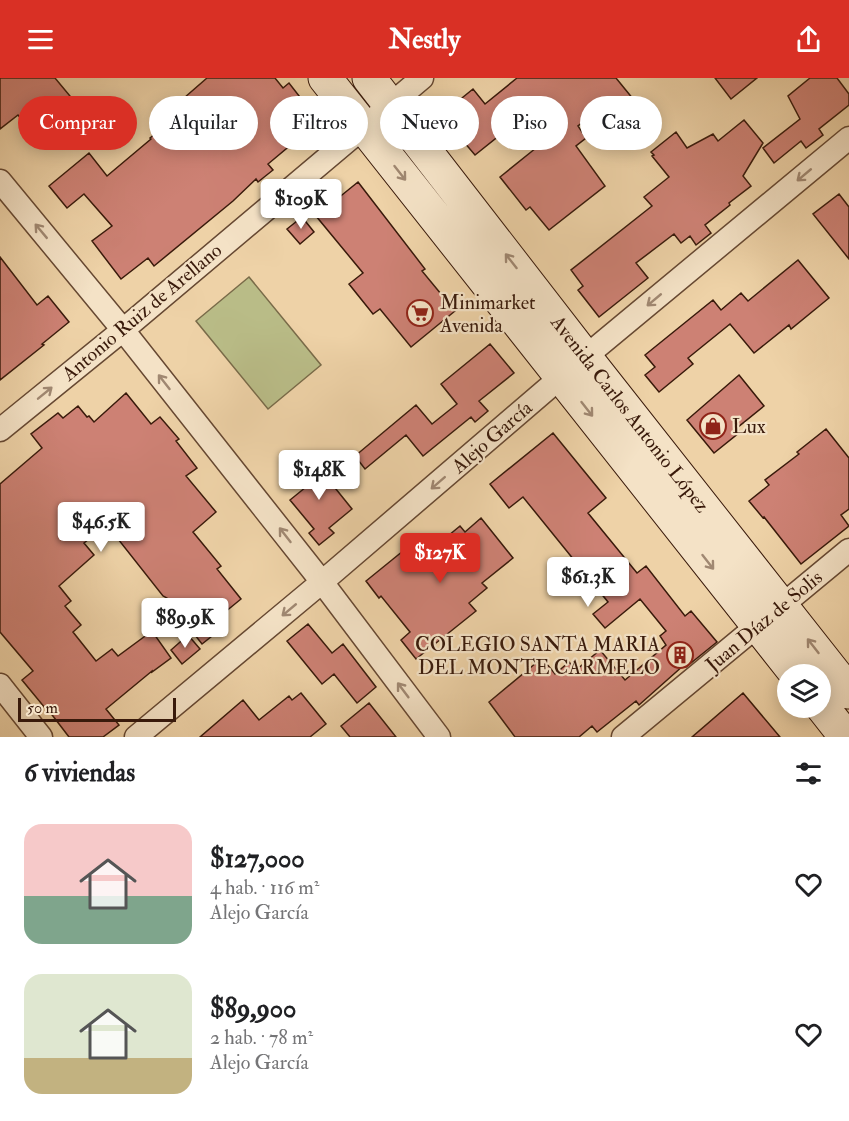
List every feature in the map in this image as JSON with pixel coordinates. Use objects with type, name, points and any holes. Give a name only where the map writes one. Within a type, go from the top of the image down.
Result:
[{"type":"main road","name":"Avenida Carlos Antonio López","points":[[325,78],[339,96]]},
{"type":"main road","name":"Avenida Carlos Antonio López","points":[[369,78],[384,96]]},
{"type":"main road","name":"Avenida Carlos Antonio López","points":[[368,132],[573,367],[770,616],[849,692]]},
{"type":"main road","name":"Avenida Carlos Antonio López","points":[[422,150],[573,367]]},
{"type":"main road","name":"Avenida Carlos Antonio López","points":[[770,616],[792,664]]},
{"type":"main road","points":[[831,718],[846,737]]},
{"type":"street","name":"Antonio Ruiz de Arellano","points":[[400,96],[422,78]]},
{"type":"street","name":"Antonio Ruiz de Arellano","points":[[368,122],[380,112]]},
{"type":"street","name":"Alejo García","points":[[136,737],[322,582],[573,367],[849,138]]},
{"type":"street","name":"Antonio Ruiz de Arellano","points":[[0,430],[123,330],[335,150]]},
{"type":"street","points":[[0,181],[123,330],[322,582],[439,737]]},
{"type":"street","name":"Juan Díaz de Solis","points":[[623,737],[849,550]]},
{"type":"street","points":[[0,685],[41,737]]},
{"type":"green space","points":[[249,277],[321,365],[268,409],[196,321]]},
{"type":"building","points":[[0,78],[55,78],[70,96],[18,96],[18,115],[0,129]]},
{"type":"building","points":[[207,78],[275,78],[283,88],[289,83],[299,96],[270,96],[270,150],[285,150],[268,164],[273,170],[258,182],[256,179],[233,201],[154,266],[148,258],[121,279],[92,241],[112,226],[84,194],[67,208],[49,186],[89,153],[107,176],[149,141],[149,150],[258,150],[258,96],[186,96]]},
{"type":"building","points":[[517,78],[616,78],[631,96],[580,96],[580,124],[578,126],[580,143],[576,146],[605,186],[549,230],[530,207],[526,210],[500,177],[534,150],[568,150],[568,96],[495,96]]},
{"type":"building","points":[[715,78],[757,78],[731,99]]},
{"type":"building","points":[[810,78],[837,78],[849,94],[849,105],[819,129],[823,135],[806,148],[801,141],[774,163],[763,148],[800,119],[788,96]]},
{"type":"building","points":[[473,89],[479,96],[464,96]]},
{"type":"building","points":[[479,96],[485,104],[491,99],[491,142],[475,155],[471,150],[479,150]]},
{"type":"building","points":[[744,120],[763,143],[743,176],[751,186],[705,225],[711,233],[696,245],[690,236],[681,243],[674,234],[636,263],[648,278],[599,317],[578,290],[583,286],[571,270],[652,206],[644,197],[669,177],[651,152],[662,150],[662,143],[676,132],[687,148],[713,134],[718,141]]},
{"type":"building","points":[[358,182],[425,269],[422,271],[455,311],[411,347],[380,309],[373,314],[349,284],[363,273],[316,216]]},
{"type":"building","points":[[839,194],[849,207],[849,259],[813,214]]},
{"type":"building","points":[[302,217],[314,232],[300,244],[287,229]]},
{"type":"building","points":[[0,257],[37,305],[48,296],[69,322],[0,380]]},
{"type":"building","points":[[798,260],[829,298],[791,329],[789,325],[754,353],[730,324],[688,358],[693,364],[659,392],[645,375],[655,367],[645,355],[713,300],[721,310],[741,293],[748,301]]},
{"type":"building","points":[[490,344],[514,373],[479,401],[488,411],[475,422],[471,417],[423,456],[406,435],[365,469],[355,456],[416,405],[432,424],[457,404],[441,384]]},
{"type":"building","points":[[739,375],[764,406],[737,428],[740,432],[714,453],[687,420]]},
{"type":"building","points":[[126,393],[151,424],[160,417],[179,439],[176,441],[197,468],[186,476],[216,512],[193,532],[221,566],[217,569],[241,599],[219,617],[226,625],[202,644],[107,525],[84,543],[94,555],[59,586],[71,601],[65,606],[81,625],[73,632],[96,661],[112,649],[118,656],[152,631],[171,658],[106,709],[119,725],[103,737],[69,737],[22,680],[33,671],[0,632],[0,484],[42,448],[31,434],[58,413],[63,418],[78,406],[94,422]]},
{"type":"building","points":[[826,429],[849,458],[849,509],[841,515],[849,526],[801,564],[749,501],[769,485],[765,480],[799,454],[797,452]]},
{"type":"building","points":[[553,433],[606,498],[588,513],[637,573],[646,566],[685,616],[691,611],[717,642],[686,667],[684,665],[639,705],[636,701],[597,732],[592,726],[579,737],[515,737],[489,702],[542,658],[555,674],[569,662],[576,670],[600,650],[625,680],[666,645],[660,636],[666,631],[640,599],[605,628],[593,614],[608,602],[523,497],[509,508],[490,484]]},
{"type":"building","points":[[311,458],[352,509],[329,528],[334,533],[319,545],[309,533],[314,529],[290,500],[306,487],[294,472]]},
{"type":"building","points":[[481,518],[513,558],[482,583],[487,588],[469,603],[476,611],[416,659],[401,640],[410,632],[366,581],[403,551],[414,564],[460,526],[465,532]]},
{"type":"building","points":[[308,624],[332,653],[343,644],[376,687],[357,703],[334,674],[322,684],[287,641]]},
{"type":"building","points":[[188,635],[200,649],[182,664],[171,650]]},
{"type":"building","points":[[301,693],[326,724],[310,737],[200,737],[243,700],[259,720],[289,696],[292,700]]},
{"type":"building","points":[[743,693],[780,737],[692,737]]},
{"type":"building","points":[[369,703],[396,737],[350,737],[341,726]]},
{"type":"place","name":"Minimarket Avenida","points":[[420,313]]},
{"type":"place","name":"Lux","points":[[713,426]]},
{"type":"place","name":"COLEGIO SANTA MARIA DEL MONTE CARMELO","points":[[680,655]]}]
